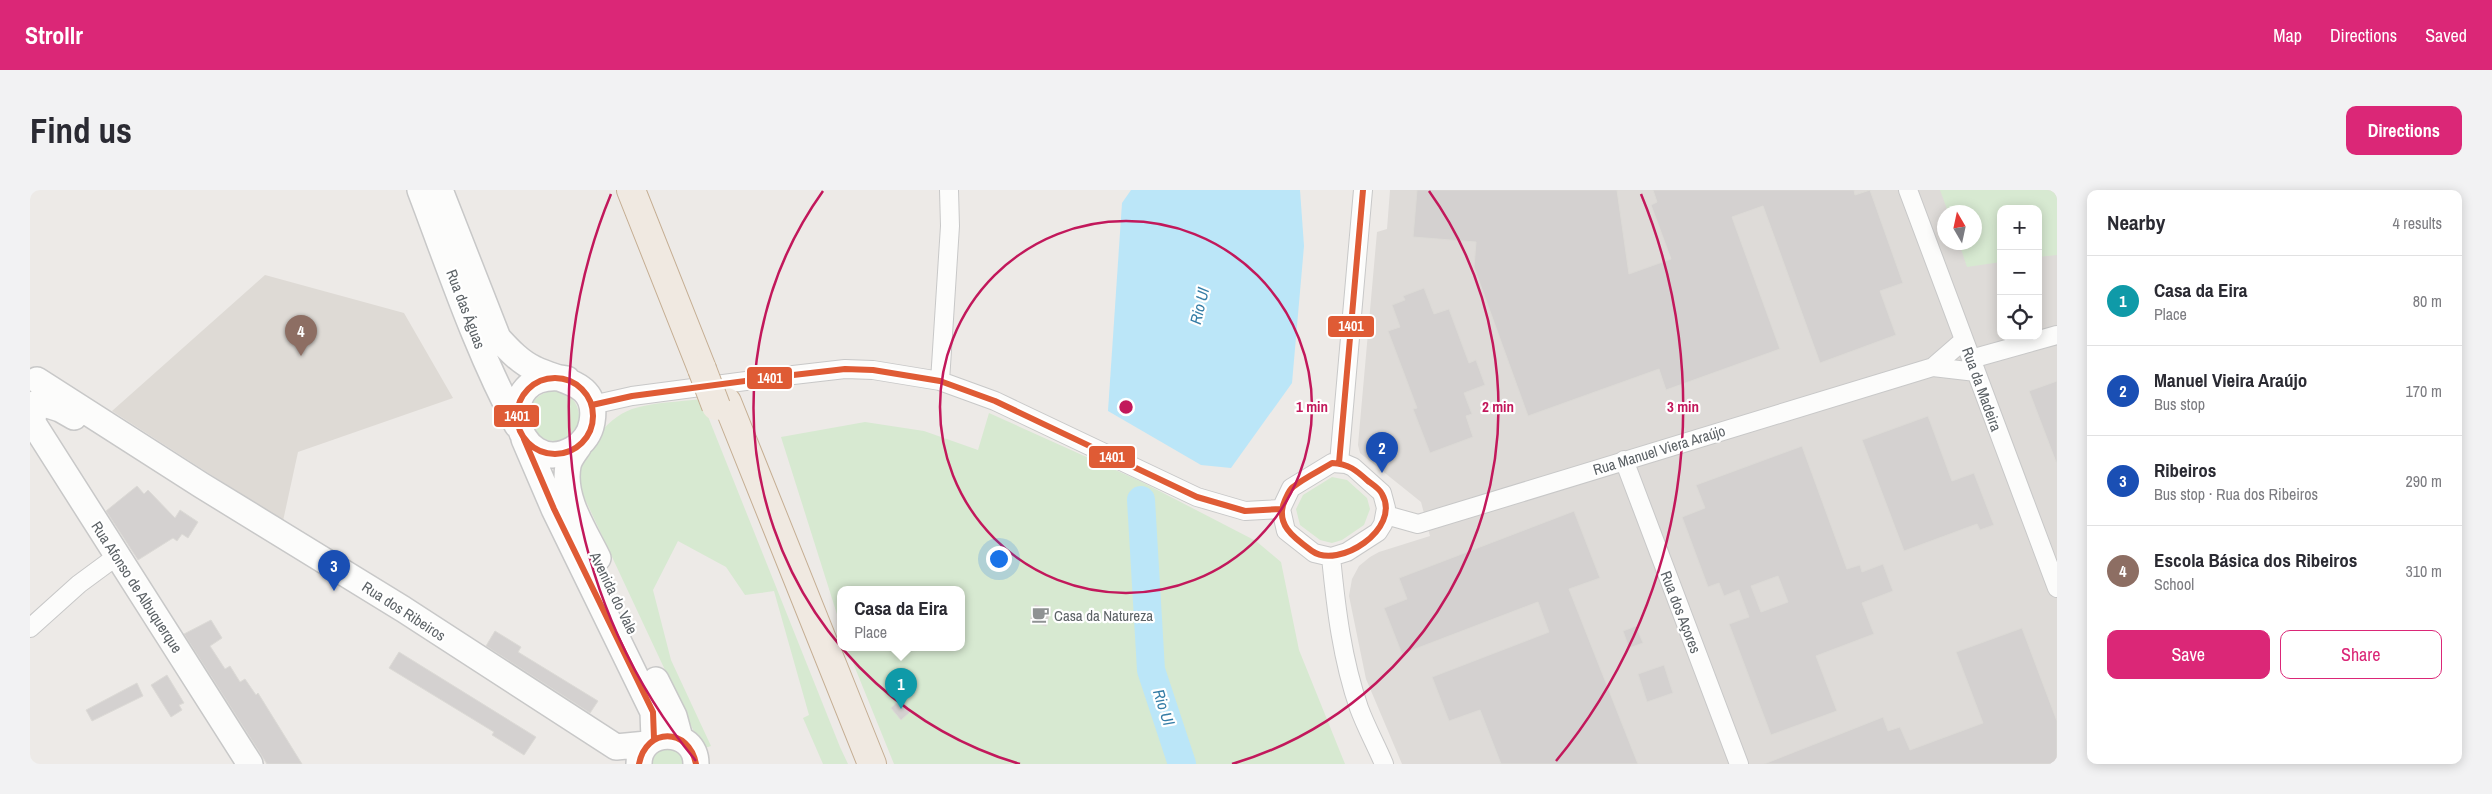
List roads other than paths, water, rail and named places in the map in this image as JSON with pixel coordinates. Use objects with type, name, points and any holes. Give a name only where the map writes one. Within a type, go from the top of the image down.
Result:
[{"type":"highway","points":[[631,190],[708,368]]},
{"type":"highway","points":[[645,190],[708,368],[860,764]]},
{"type":"highway","points":[[722,404],[872,764]]},
{"type":"street","name":"Rua das Águas","points":[[420,190],[472,328],[498,390],[521,432]]},
{"type":"street","name":"Rua das Águas","points":[[440,190],[498,338],[508,349],[535,369],[567,379]]},
{"type":"street","points":[[940,381],[950,226],[949,190]]},
{"type":"street","points":[[1339,463],[1363,190]]},
{"type":"street","name":"Rua da Madeira","points":[[1908,190],[2057,588]]},
{"type":"street","points":[[1974,366],[2057,335]]},
{"type":"street","name":"Rua Manuel Viera Araújo","points":[[1933,367],[1964,340]]},
{"type":"street","name":"Rua Manuel Viera Araújo","points":[[1386,516],[1418,524],[1933,367],[1974,366]]},
{"type":"street","points":[[592,405],[671,390],[845,369],[872,370],[940,381],[995,401],[1197,497],[1245,511],[1281,509]]},
{"type":"street","points":[[556,377],[567,379],[582,389],[592,405],[592,427],[579,446],[568,452],[556,454],[544,452],[533,447],[521,432],[516,414],[519,402],[524,392],[544,378],[556,377]]},
{"type":"street","name":"Rua Afonso de Albuquerque","points":[[34,394],[33,423],[112,559],[236,764]]},
{"type":"street","name":"Rua dos Ribeiros","points":[[34,394],[201,485],[403,609],[616,747],[646,749]]},
{"type":"street","name":"Rua dos Ribeiros","points":[[34,394],[620,764]]},
{"type":"street","name":"Avenida do Vale","points":[[521,432],[554,509],[653,712],[646,749]]},
{"type":"street","name":"Rua Afonso de Albuquerque","points":[[30,441],[250,764]]},
{"type":"street","name":"Avenida do Vale","points":[[579,446],[568,464],[566,482],[573,507],[674,716],[680,738],[693,751],[696,764]]},
{"type":"street","name":"Rua dos Açores","points":[[1624,460],[1739,764]]},
{"type":"street","points":[[1339,463],[1353,467],[1382,493],[1385,501],[1386,516],[1378,532],[1347,552],[1331,557],[1314,553],[1286,531],[1281,509],[1291,488],[1325,465],[1339,463]]},
{"type":"street","points":[[1331,557],[1337,615],[1346,660],[1359,708],[1384,764]]},
{"type":"street","points":[[30,628],[112,559]]},
{"type":"street","points":[[646,749],[663,736],[680,738]]},
{"type":"water","points":[[1131,190],[1300,190],[1304,246],[1292,383],[1231,468],[1201,465],[1108,411],[1122,203]]},
{"type":"waterway","name":"Rio Ul","points":[[1141,500],[1151,670],[1182,764]]},
{"type":"place","name":"Escola Básica dos Ribeiros","points":[[301,356]]},
{"type":"place","name":"Manuel Vieira Araújo","points":[[1382,473]]},
{"type":"place","name":"Ribeiros","points":[[334,591]]},
{"type":"place","name":"Casa da Natureza","points":[[1040,615]]},
{"type":"place","name":"Casa da Eira","points":[[901,709]]}]
